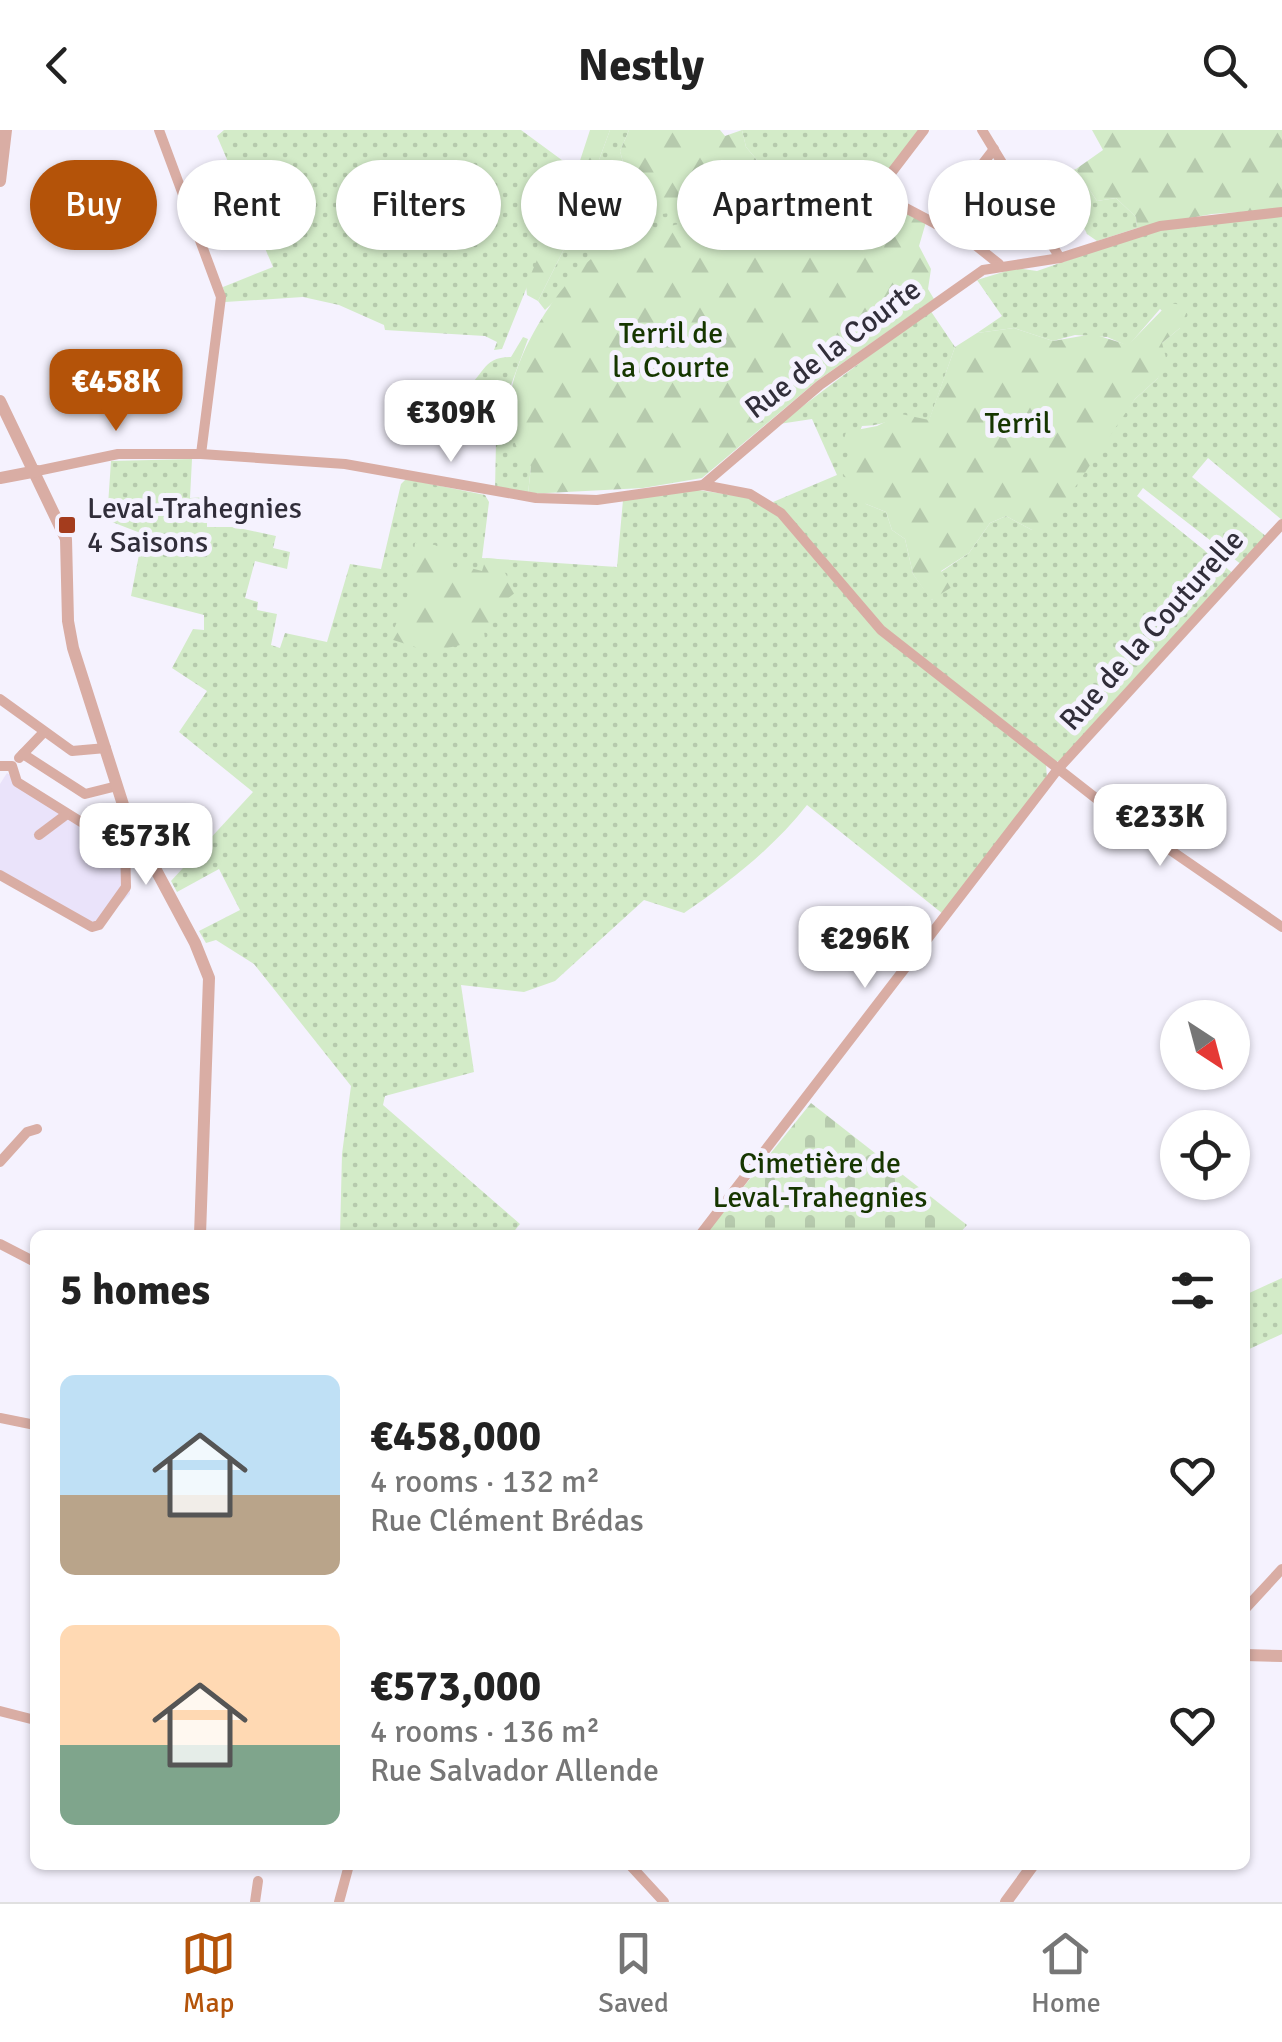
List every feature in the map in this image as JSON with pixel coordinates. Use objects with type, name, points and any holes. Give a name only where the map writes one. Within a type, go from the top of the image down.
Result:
[{"type":"street","points":[[0,180],[6,130]]},
{"type":"street","points":[[159,130],[221,297],[201,454]]},
{"type":"street","points":[[924,130],[880,192],[928,219]]},
{"type":"street","points":[[982,130],[1001,160]]},
{"type":"street","points":[[985,160],[994,149]]},
{"type":"street","name":"Rue de la Courte","points":[[704,486],[820,385],[966,280],[999,264],[1060,258],[1160,226],[1282,212]]},
{"type":"street","points":[[982,250],[999,264]]},
{"type":"street","points":[[1055,250],[1060,258]]},
{"type":"street","points":[[0,401],[37,470],[66,539],[68,621],[129,831],[126,886],[99,925],[92,927],[0,875]]},
{"type":"street","points":[[0,478],[118,454],[201,454],[345,464],[536,498],[597,500],[704,486],[764,500],[795,528],[881,630],[1146,835],[1282,927]]},
{"type":"street","name":"Rue de la Couturelle","points":[[704,1230],[1058,769],[1282,524]]},
{"type":"street","points":[[0,699],[44,732],[81,753],[106,748]]},
{"type":"street","points":[[44,732],[6,766],[16,782],[110,840],[129,831]]},
{"type":"street","points":[[23,754],[85,794],[118,786]]},
{"type":"street","points":[[39,835],[67,814]]},
{"type":"street","points":[[129,831],[195,942],[209,978],[200,1230]]},
{"type":"street","points":[[0,1162],[27,1132],[36,1130]]},
{"type":"street","points":[[0,1244],[30,1259]]},
{"type":"street","points":[[0,1418],[30,1424]]},
{"type":"street","points":[[1250,1603],[1282,1568]]},
{"type":"street","points":[[1250,1654],[1282,1656]]},
{"type":"street","points":[[0,1710],[30,1719]]},
{"type":"street","points":[[340,1902],[348,1870]]},
{"type":"street","points":[[635,1870],[664,1902]]},
{"type":"street","points":[[1006,1902],[1029,1870]]},
{"type":"street","points":[[255,1902],[258,1880]]},
{"type":"shaded area","points":[[7,773],[112,838],[134,832],[138,839],[130,843],[130,894],[94,930],[0,871],[0,784]]},
{"type":"green space","points":[[224,130],[521,130],[562,160],[521,160],[521,250],[542,250],[502,349],[494,350],[497,342],[485,336],[385,330],[384,325],[339,305],[303,297],[225,302],[223,287],[273,267],[266,250],[316,250],[316,160],[227,160],[217,136]]},
{"type":"green space","points":[[590,130],[610,130],[599,160],[580,160]]},
{"type":"green space","points":[[610,130],[629,130],[620,151],[622,160],[599,160]]},
{"type":"green space","points":[[629,130],[720,130],[725,136],[742,130],[746,147],[757,160],[677,160],[677,212],[657,215],[657,160],[622,160],[620,151]]},
{"type":"green space","points":[[742,130],[921,130],[900,160],[757,160],[746,147]]},
{"type":"green space","points":[[1092,130],[1282,130],[1282,209],[1212,214],[1137,228],[1136,217],[1116,198],[1097,201],[1091,192],[1089,160],[1103,150]]},
{"type":"green space","points":[[677,191],[677,227],[657,232],[657,197]]},
{"type":"green space","points":[[1091,192],[1097,201],[1116,198],[1136,217],[1137,228],[1097,241],[1091,237]]},
{"type":"green space","name":"Terril de la Courte","points":[[908,212],[926,222],[919,246],[931,269],[928,289],[934,299],[817,381],[702,478],[643,488],[528,494],[531,466],[515,443],[511,396],[523,354],[535,330],[585,264],[603,250],[657,250],[657,230],[677,224],[677,250],[908,250]]},
{"type":"green space","points":[[1282,216],[1282,520],[1208,458],[1192,477],[1267,537],[1242,565],[1143,488],[1137,496],[1234,574],[1063,760],[1055,762],[888,632],[773,502],[837,475],[812,419],[779,424],[930,310],[955,347],[929,421],[899,418],[862,426],[852,451],[866,504],[886,512],[892,530],[905,539],[913,574],[932,600],[941,572],[969,553],[990,523],[1006,516],[1032,530],[1135,399],[1158,378],[1162,343],[1180,328],[1160,309],[1128,346],[1107,337],[1075,335],[1053,341],[1014,328],[977,333],[1002,316],[977,280],[1016,268],[1037,271],[1158,229]]},
{"type":"green space","points":[[541,250],[564,250],[538,301],[527,295],[526,286]]},
{"type":"green space","points":[[564,250],[608,250],[545,310],[538,301]]},
{"type":"green space","name":"Terril","points":[[1169,303],[1189,306],[1180,328],[1162,343],[1166,358],[1158,378],[1135,399],[1048,527],[1032,530],[1006,516],[990,523],[969,553],[941,571],[952,587],[931,600],[913,574],[905,539],[892,530],[886,512],[866,504],[838,467],[852,451],[844,439],[846,432],[877,426],[901,414],[929,420],[955,347],[977,333],[1014,328],[1053,341],[1093,334],[1128,345]]},
{"type":"green space","points":[[523,337],[528,339],[511,385],[508,411],[531,466],[528,494],[495,490],[496,441],[395,418],[418,403],[453,395],[469,386],[488,364],[511,357]]},
{"type":"green space","points":[[192,459],[190,498],[207,497],[207,527],[234,527],[276,536],[273,548],[290,552],[287,569],[255,561],[245,598],[258,602],[257,610],[277,614],[271,645],[280,648],[285,633],[327,642],[350,564],[381,569],[401,484],[406,479],[485,495],[489,502],[482,558],[617,567],[623,500],[698,490],[751,498],[778,514],[879,631],[1046,764],[1047,778],[943,914],[807,805],[765,850],[684,913],[644,900],[555,981],[524,992],[461,985],[474,1072],[385,1096],[383,1105],[520,1224],[515,1230],[340,1230],[342,1154],[351,1086],[254,964],[216,940],[206,943],[199,931],[240,910],[219,869],[177,892],[171,881],[253,792],[179,732],[207,691],[172,668],[193,629],[204,630],[204,615],[131,596],[143,534],[107,520],[111,461]]},
{"type":"green space","points":[[415,543],[435,545],[451,555],[454,571],[459,565],[482,571],[486,558],[497,559],[516,592],[502,603],[484,631],[485,639],[431,652],[390,639],[409,592]]},
{"type":"green space","name":"Cimetière de Leval-Trahegnies","points":[[811,1103],[967,1225],[962,1230],[709,1230]]},
{"type":"green space","points":[[1282,1278],[1282,1334],[1250,1349],[1250,1293]]},
{"type":"place","name":"Leval-Trahegnies 4 Saisons","points":[[67,525]]}]
